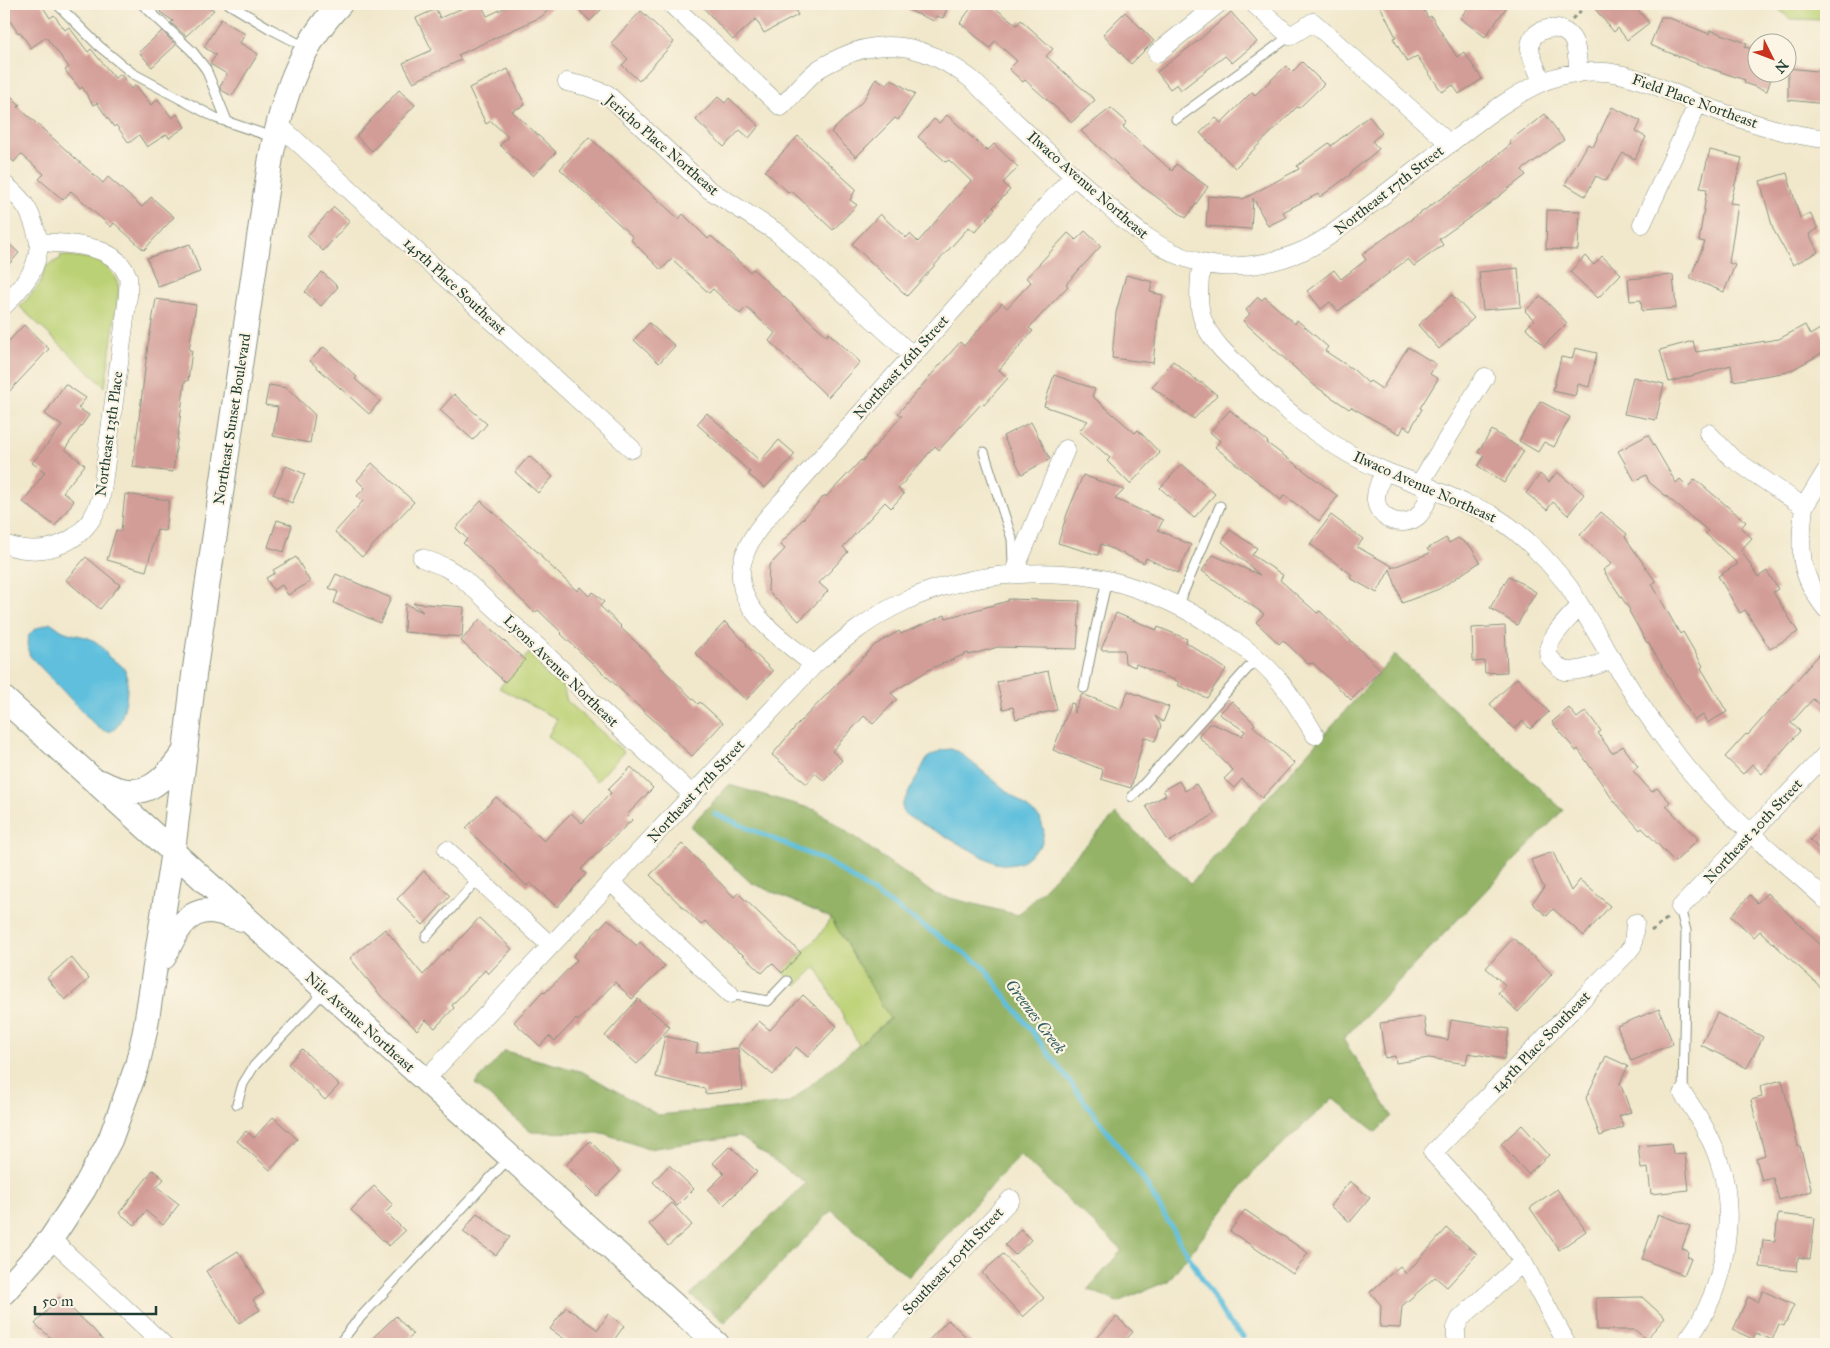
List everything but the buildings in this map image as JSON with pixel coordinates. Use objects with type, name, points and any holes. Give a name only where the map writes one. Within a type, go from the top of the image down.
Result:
[{"type":"main road","name":"Northeast Sunset Boulevard","points":[[154,976],[173,851],[195,666],[276,131],[295,70],[312,37],[340,4]]},
{"type":"main road","name":"Nile Avenue Northeast","points":[[4,699],[717,1344]]},
{"type":"main road","points":[[89,775],[116,790],[128,792],[142,790],[152,787],[161,780],[186,750]]},
{"type":"main road","points":[[4,1292],[51,1239],[84,1189],[110,1140],[137,1066],[154,976],[176,930],[192,916],[212,911],[249,920]]},
{"type":"street","name":"Ilwaco Avenue Northeast","points":[[671,4],[781,107],[817,70],[848,54],[869,47],[913,48],[935,56],[953,66],[970,79],[1073,176],[1128,224],[1155,244],[1176,255],[1200,263],[1199,301],[1203,321],[1210,334],[1221,349],[1297,419],[1320,436],[1384,471],[1426,486],[1491,514],[1514,529],[1534,546],[1553,567],[1580,606],[1661,734],[1684,764],[1715,798],[1826,900]]},
{"type":"street","points":[[1157,53],[1218,4]]},
{"type":"street","points":[[1254,4],[1290,36],[1313,22],[1450,144]]},
{"type":"street","points":[[1542,82],[1530,50],[1535,36],[1548,28],[1563,30],[1574,41],[1571,74]]},
{"type":"street","name":"Field Place Northeast","points":[[1571,74],[1614,72],[1640,79],[1698,103],[1761,125],[1804,137],[1826,140]]},
{"type":"street","name":"Northeast 17th Street","points":[[1200,263],[1246,265],[1277,260],[1306,249],[1330,236],[1513,98],[1542,82],[1571,74]]},
{"type":"street","name":"Jericho Place Northeast","points":[[567,82],[607,94],[708,189],[778,233],[912,355]]},
{"type":"street","points":[[1642,224],[1698,103]]},
{"type":"street","name":"145th Place Southeast","points":[[276,131],[632,449]]},
{"type":"street","name":"Northeast 16th Street","points":[[814,665],[760,620],[750,607],[744,596],[741,583],[741,566],[745,551],[756,533],[912,355],[1073,176]]},
{"type":"street","points":[[4,184],[15,193],[33,218],[39,242],[36,265],[30,277],[4,306]]},
{"type":"street","name":"Northeast 13th Place","points":[[4,544],[17,548],[45,550],[77,534],[97,510],[101,498],[127,306],[128,279],[118,261],[103,250],[39,242]]},
{"type":"street","points":[[1384,471],[1376,493],[1376,501],[1383,515],[1389,520],[1397,522],[1412,520],[1423,509],[1426,486],[1485,377]]},
{"type":"street","points":[[1708,433],[1732,458],[1804,507]]},
{"type":"street","points":[[1013,574],[1066,449]]},
{"type":"street","points":[[1826,471],[1804,507],[1800,541],[1801,559],[1811,586],[1826,609]]},
{"type":"street","name":"Lyons Avenue Northeast","points":[[422,558],[445,567],[460,576],[572,679],[594,703],[693,795]]},
{"type":"street","name":"Northeast 17th Street","points":[[425,1080],[814,665],[863,625],[902,602],[941,587],[1013,574],[1068,574],[1131,586],[1178,605],[1212,624],[1257,658],[1294,698],[1315,735]]},
{"type":"street","points":[[1580,606],[1551,639],[1548,648],[1549,656],[1564,671],[1574,672],[1588,669],[1613,659]]},
{"type":"street","name":"Northeast 20th Street","points":[[1680,908],[1826,754]]},
{"type":"street","points":[[447,850],[551,946]]},
{"type":"street","points":[[611,882],[730,994]]},
{"type":"street","points":[[1633,945],[1634,923]]},
{"type":"street","name":"145th Place Southeast","points":[[1523,1262],[1494,1220],[1433,1153],[1633,945]]},
{"type":"street","points":[[1684,1094],[1702,1121],[1720,1163],[1726,1192],[1728,1231],[1722,1265],[1711,1299],[1684,1344]]},
{"type":"street","name":"Southeast 105th Street","points":[[874,1344],[1011,1199]]},
{"type":"street","points":[[51,1239],[162,1344]]},
{"type":"street","points":[[1456,1341],[1456,1328],[1460,1319],[1523,1262],[1567,1344]]},
{"type":"lane","points":[[57,4],[99,46],[132,73],[216,118],[227,122],[276,131]]},
{"type":"lane","points":[[142,4],[192,51],[206,69],[227,122]]},
{"type":"lane","points":[[230,4],[307,48]]},
{"type":"lane","points":[[1176,119],[1290,36]]},
{"type":"lane","points":[[984,452],[1012,538],[1013,574]]},
{"type":"lane","points":[[1178,605],[1220,506]]},
{"type":"lane","points":[[1084,688],[1107,580]]},
{"type":"lane","points":[[1132,797],[1257,658]]},
{"type":"lane","points":[[426,937],[478,879]]},
{"type":"lane","points":[[1680,908],[1686,931],[1684,1094]]},
{"type":"lane","points":[[730,994],[768,1001],[788,981]]},
{"type":"lane","points":[[237,1104],[243,1084],[254,1066],[325,990]]},
{"type":"lane","points":[[339,1344],[510,1157]]},
{"type":"path","points":[[1633,945],[1680,908]]},
{"type":"green space","points":[[1773,4],[1826,4],[1826,20],[1790,19]]},
{"type":"green space","points":[[61,255],[89,258],[104,264],[115,277],[119,288],[105,387],[20,307],[40,284],[46,266],[60,259]]},
{"type":"green space","points":[[529,653],[562,683],[567,701],[624,752],[597,781],[548,736],[557,719],[499,688]]},
{"type":"green space","points":[[1395,655],[1563,810],[1343,1039],[1392,1116],[1376,1132],[1333,1098],[1258,1167],[1168,1281],[1117,1302],[1088,1289],[1122,1250],[1020,1155],[908,1277],[832,1210],[725,1322],[690,1295],[806,1183],[739,1136],[648,1149],[603,1133],[531,1132],[475,1084],[505,1051],[583,1072],[658,1115],[789,1103],[890,1019],[831,918],[750,882],[690,826],[729,785],[816,810],[934,894],[1018,915],[1116,814],[1191,883]]},
{"type":"green space","points":[[831,918],[890,1018],[859,1045],[816,967],[797,986],[782,972],[819,936]]},
{"type":"water","points":[[51,623],[63,631],[92,640],[124,669],[127,677],[127,694],[123,714],[116,728],[111,731],[105,731],[97,727],[30,656],[27,643],[30,634],[39,627]]},
{"type":"water","points":[[951,749],[959,752],[1040,818],[1044,831],[1041,845],[1020,863],[1008,865],[995,863],[909,817],[902,811],[902,805],[927,758],[942,750]]},
{"type":"waterway","name":"Greenes Creek","points":[[715,814],[828,862],[982,965],[1143,1179],[1226,1319],[1243,1337]]}]
